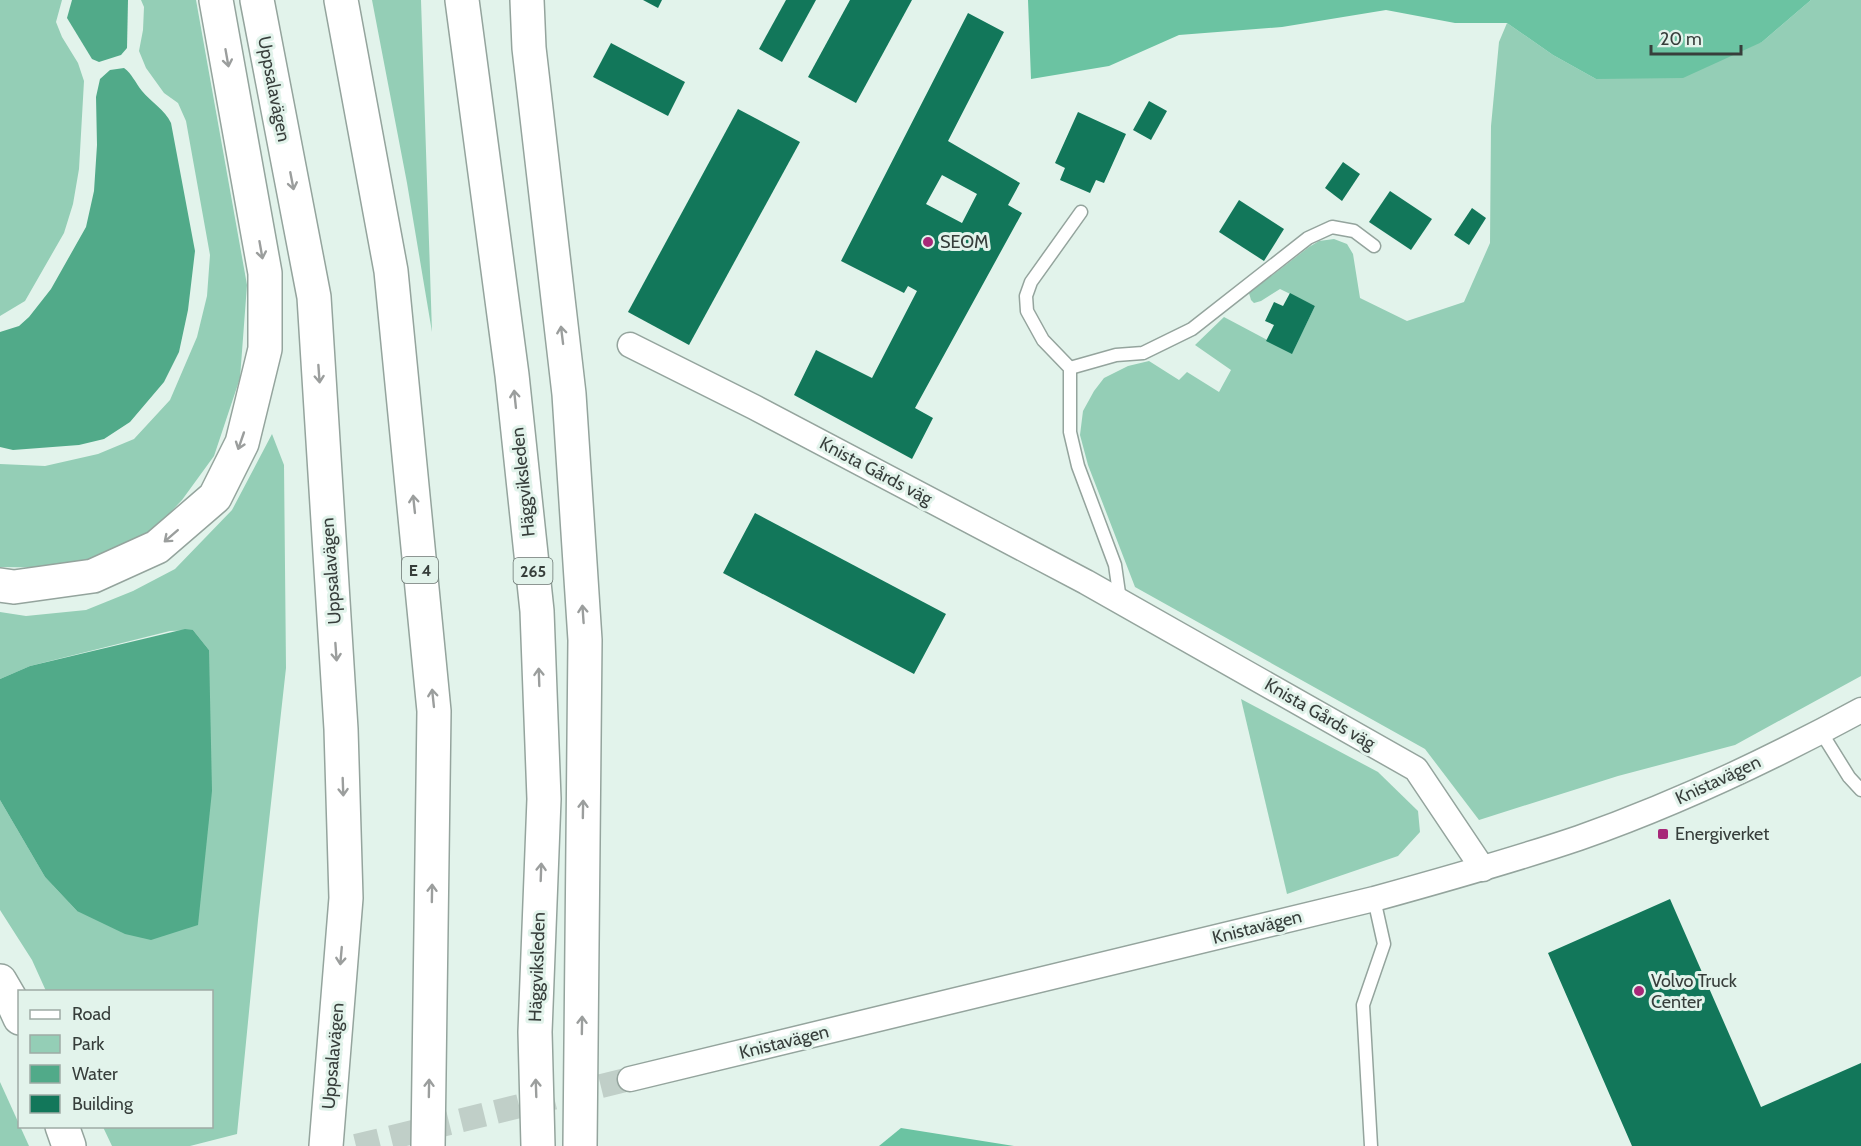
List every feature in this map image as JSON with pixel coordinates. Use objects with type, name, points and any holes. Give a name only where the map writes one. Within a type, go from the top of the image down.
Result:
[{"type":"highway","points":[[0,585],[14,586],[93,576],[157,547],[215,497],[242,442],[264,349],[265,273],[216,0]]},
{"type":"highway","name":"Uppsalavägen","points":[[257,0],[314,297],[340,717],[346,898],[326,1146]]},
{"type":"highway","name":"E 4","points":[[341,0],[391,271],[434,711],[428,1146]]},
{"type":"highway","name":"Häggviksleden","points":[[462,0],[512,375],[537,610],[544,799],[535,1032],[538,1146]]},
{"type":"highway","points":[[527,0],[529,48],[569,394],[585,640],[580,1146]]},
{"type":"highway","points":[[0,981],[18,1014]]},
{"type":"highway","points":[[63,1128],[69,1146]]},
{"type":"street","name":"Knista Gårds väg","points":[[630,345],[754,407],[1120,600],[1416,769],[1483,869]]},
{"type":"street","name":"Knistavägen","points":[[630,1079],[1374,899],[1483,869],[1581,837],[1679,799],[1821,732],[1861,710]]},
{"type":"lane","points":[[1081,212],[1031,282],[1026,296],[1027,311],[1043,340],[1070,368],[1070,432],[1078,466],[1116,565],[1120,600]]},
{"type":"lane","points":[[1070,368],[1116,355],[1143,353],[1192,329],[1308,238],[1332,227],[1354,231],[1374,246]]},
{"type":"lane","points":[[1821,732],[1849,777],[1861,790]]},
{"type":"lane","points":[[1371,1146],[1363,1005],[1384,944],[1374,899]]},
{"type":"green space","points":[[0,0],[62,0],[56,22],[62,37],[78,63],[84,81],[79,169],[73,204],[64,233],[25,301],[0,316]]},
{"type":"green space","points":[[141,0],[196,0],[247,285],[240,378],[214,456],[182,500],[151,533],[100,559],[68,568],[0,567],[0,464],[45,466],[98,454],[134,439],[170,400],[197,337],[207,296],[210,255],[186,121],[178,103],[164,93],[146,68],[139,51],[144,7]]},
{"type":"green space","points":[[372,0],[421,0],[432,332],[407,183]]},
{"type":"green space","points":[[1811,0],[1861,0],[1861,676],[1735,745],[1618,776],[1479,820],[1425,749],[1135,587],[1088,465],[1080,435],[1083,411],[1094,391],[1104,378],[1128,366],[1149,361],[1179,380],[1187,372],[1219,392],[1231,370],[1195,345],[1224,317],[1292,353],[1315,306],[1280,289],[1254,303],[1249,293],[1319,241],[1334,239],[1347,244],[1353,254],[1360,298],[1407,321],[1464,302],[1490,243],[1491,126],[1499,42],[1507,23],[1553,55],[1596,79],[1762,42]]},
{"type":"green space","points":[[272,434],[284,465],[286,668],[237,1134],[190,1146],[112,1146],[103,1128],[213,1128],[213,990],[46,990],[32,960],[0,910],[0,800],[45,877],[77,911],[209,650],[193,630],[170,631],[30,666],[0,679],[0,612],[26,616],[86,610],[133,591],[175,569],[232,510]]},
{"type":"green space","points":[[1241,699],[1378,772],[1418,811],[1420,832],[1398,856],[1287,894]]},
{"type":"green space","points":[[0,1082],[18,1122],[18,1128],[21,1128],[29,1146],[0,1146]]},
{"type":"shaded area","points":[[1028,0],[1811,0],[1762,42],[1683,78],[1596,79],[1553,55],[1507,23],[1455,23],[1386,10],[1282,27],[1179,35],[1109,66],[1031,79]]},
{"type":"shaded area","points":[[901,1128],[1014,1146],[879,1146]]},
{"type":"water","points":[[72,0],[128,0],[127,48],[121,55],[99,62],[92,59],[67,18]]},
{"type":"water","points":[[124,68],[171,123],[195,251],[188,310],[179,352],[164,382],[130,422],[104,439],[79,445],[13,450],[0,447],[0,332],[19,326],[29,317],[51,289],[86,227],[94,191],[97,145],[96,97],[100,79],[110,70]]},
{"type":"water","points":[[185,629],[193,630],[209,650],[212,791],[198,925],[151,940],[125,934],[77,911],[45,877],[0,800],[0,679],[30,666]]},
{"type":"building","points":[[643,0],[662,0],[658,8]]},
{"type":"building","points":[[786,0],[816,0],[782,62],[759,49]]},
{"type":"building","points":[[850,0],[912,0],[856,103],[808,77]]},
{"type":"building","name":"SEOM","points":[[968,13],[1004,32],[948,141],[1020,183],[1008,205],[1022,213],[915,408],[933,418],[912,459],[794,395],[816,350],[872,378],[917,291],[908,286],[904,293],[841,261]],"holes":[[[942,175],[977,194],[962,223],[926,204]]]},
{"type":"building","points":[[611,43],[685,82],[668,116],[593,77]]},
{"type":"building","points":[[1149,101],[1167,111],[1151,140],[1133,130]]},
{"type":"building","points":[[738,109],[800,142],[689,345],[628,312]]},
{"type":"building","points":[[1078,112],[1126,134],[1104,183],[1096,180],[1090,193],[1060,180],[1065,168],[1055,163]]},
{"type":"building","points":[[1343,162],[1360,174],[1342,201],[1325,188]]},
{"type":"building","points":[[1390,191],[1432,219],[1411,250],[1369,222]]},
{"type":"building","points":[[1239,200],[1284,229],[1264,261],[1219,232]]},
{"type":"building","points":[[1472,208],[1486,218],[1469,245],[1454,235]]},
{"type":"building","points":[[1290,293],[1315,306],[1292,354],[1266,341],[1274,325],[1265,321],[1274,302],[1283,306]]},
{"type":"building","points":[[755,513],[946,614],[914,674],[723,573]]},
{"type":"building","points":[[1670,899],[1761,1107],[1861,1063],[1861,1146],[1632,1146],[1548,953]]},
{"type":"tunnel","points":[[356,1146],[630,1079]]},
{"type":"place","name":"SEOM","points":[[928,242]]},
{"type":"place","name":"Energiverket","points":[[1663,834]]},
{"type":"place","name":"Volvo Truck Center","points":[[1639,991]]}]
